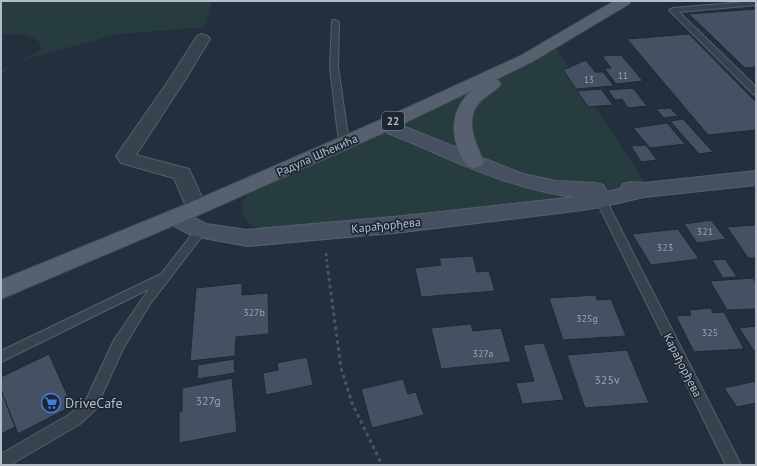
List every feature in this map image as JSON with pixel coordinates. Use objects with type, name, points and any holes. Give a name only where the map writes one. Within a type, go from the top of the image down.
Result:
[{"type":"main road","name":"Радула Шћекића","points":[[1,290],[196,208],[385,125],[526,59],[624,1]]},
{"type":"main road","points":[[474,162],[468,148],[462,124],[466,108],[479,92],[521,67],[526,59]]},
{"type":"street","points":[[196,208],[182,174],[134,161],[128,159],[126,156],[177,80],[202,39]]},
{"type":"street","name":"Карађорђева","points":[[385,125],[510,176],[551,187],[585,191],[613,189],[644,190]]},
{"type":"street","name":"Карађорђева","points":[[175,217],[201,231],[247,238],[323,232],[601,200],[644,190],[756,178]]},
{"type":"lane","points":[[756,3],[673,10],[756,92]]},
{"type":"lane","points":[[335,22],[334,67],[344,143]]},
{"type":"lane","name":"Карађорђева","points":[[601,200],[734,465]]},
{"type":"lane","points":[[1,462],[71,422],[90,406],[119,344],[146,301],[164,276],[201,231]]},
{"type":"lane","points":[[1,357],[164,276]]},
{"type":"path","points":[[323,232],[341,368],[352,403],[382,465]]},
{"type":"green space","points":[[1,1],[212,1],[205,27],[118,34],[20,61],[40,51],[41,44],[28,36],[1,34]]},
{"type":"green space","points":[[553,43],[650,190],[597,190],[601,200],[288,235],[251,226],[241,212],[244,199],[258,180]]},
{"type":"green space","points":[[18,62],[1,73],[1,70]]},
{"type":"building","points":[[756,4],[756,9],[751,5]]},
{"type":"building","points":[[756,9],[756,67],[745,68],[689,14]]},
{"type":"building","points":[[689,34],[756,102],[756,130],[708,135],[627,39]]},
{"type":"building","points":[[621,55],[643,81],[616,84],[604,68],[611,68],[602,56]]},
{"type":"building","points":[[586,60],[595,72],[603,72],[614,86],[576,89],[563,70]]},
{"type":"building","points":[[633,88],[647,106],[628,108],[622,99],[615,100],[608,90]]},
{"type":"building","points":[[601,89],[613,105],[588,107],[577,91]]},
{"type":"building","points":[[670,108],[678,116],[664,118],[656,109]]},
{"type":"building","points":[[683,119],[713,152],[699,154],[670,121]]},
{"type":"building","points":[[667,123],[685,144],[650,148],[633,128]]},
{"type":"building","points":[[646,145],[657,160],[641,162],[631,146]]},
{"type":"building","points":[[711,220],[726,239],[697,243],[684,224]]},
{"type":"building","points":[[756,225],[756,258],[748,258],[727,227]]},
{"type":"building","points":[[678,229],[699,259],[651,265],[632,234]]},
{"type":"building","points":[[473,256],[477,272],[489,271],[495,291],[421,297],[415,268],[441,265],[439,258]]},
{"type":"building","points":[[725,259],[737,277],[723,278],[712,260]]},
{"type":"building","points":[[753,278],[756,283],[756,309],[727,310],[710,281]]},
{"type":"building","points":[[242,283],[242,295],[268,293],[269,334],[236,337],[235,356],[190,361],[196,288]]},
{"type":"building","points":[[596,295],[597,300],[611,299],[626,336],[563,340],[549,298]]},
{"type":"building","points":[[711,308],[713,313],[724,312],[744,349],[694,352],[676,316],[691,315],[689,310]]},
{"type":"building","points":[[471,324],[473,331],[501,328],[511,362],[441,369],[431,328]]},
{"type":"building","points":[[756,326],[756,354],[739,328]]},
{"type":"building","points":[[544,343],[564,400],[522,404],[516,383],[534,381],[523,345]]},
{"type":"building","points":[[627,350],[649,403],[585,408],[567,355]]},
{"type":"building","points":[[49,354],[72,406],[18,434],[1,390],[1,377]]},
{"type":"building","points":[[307,357],[313,385],[266,395],[263,373],[278,370],[277,363]]},
{"type":"building","points":[[234,359],[235,373],[197,379],[198,365]]},
{"type":"building","points":[[232,378],[237,432],[179,443],[179,412],[182,411],[182,388]]},
{"type":"building","points":[[403,379],[408,394],[416,392],[424,415],[372,428],[361,389]]},
{"type":"building","points":[[756,381],[756,403],[737,407],[724,388]]},
{"type":"building","points":[[1,390],[15,427],[1,434]]},
{"type":"place","name":"DriveCafe","points":[[51,403]]}]
